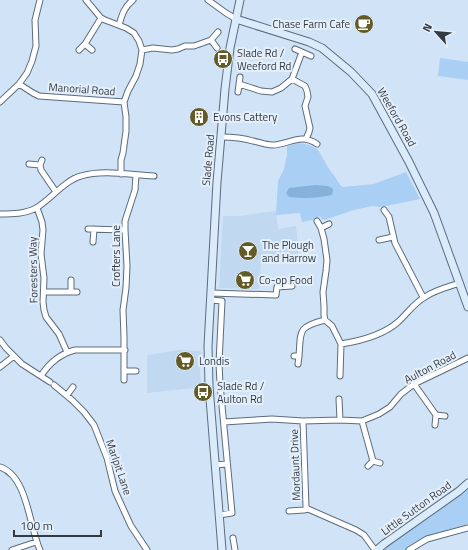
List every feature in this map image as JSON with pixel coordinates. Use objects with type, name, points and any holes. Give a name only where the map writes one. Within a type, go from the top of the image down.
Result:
[{"type":"main road","name":"Slade Road","points":[[222,550],[209,384],[208,346],[217,182],[230,48],[240,0]]},
{"type":"main road","name":"Weeford Road","points":[[236,19],[309,42],[322,48],[351,72],[372,94],[409,162],[434,213],[468,307]]},
{"type":"main road","name":"Little Sutton Road","points":[[376,550],[468,483]]},
{"type":"street","points":[[0,102],[20,84],[32,61],[36,46],[36,20],[40,0]]},
{"type":"street","points":[[86,0],[101,18],[126,28],[134,33],[142,50],[136,76],[128,90],[124,102],[126,130],[121,160],[121,174]]},
{"type":"street","points":[[119,26],[125,9],[133,0]]},
{"type":"street","name":"Weeford Road","points":[[208,0],[236,19]]},
{"type":"street","points":[[79,50],[85,44],[101,18]]},
{"type":"street","points":[[142,50],[153,48],[166,50],[178,49],[185,46],[194,46],[211,40],[218,32]]},
{"type":"street","points":[[211,40],[217,48]]},
{"type":"street","points":[[85,44],[92,50]]},
{"type":"street","points":[[295,49],[311,56]]},
{"type":"street","points":[[239,84],[261,91],[272,92],[281,88],[292,79],[302,52]]},
{"type":"street","points":[[238,92],[240,77]]},
{"type":"street","points":[[292,79],[305,86],[307,91],[308,97],[305,106],[310,128],[306,139]]},
{"type":"street","name":"Manorial Road","points":[[20,84],[39,96],[124,102]]},
{"type":"street","points":[[222,136],[246,139],[272,145],[285,143],[296,139],[306,139],[317,144]]},
{"type":"street","points":[[29,164],[41,163],[41,170],[56,192]]},
{"type":"street","points":[[0,214],[21,213],[37,208],[68,183],[80,176],[98,173],[154,176]]},
{"type":"street","name":"Crofters Lane","points":[[124,380],[125,350],[123,310],[127,266],[125,221],[135,190],[136,175]]},
{"type":"street","name":"Foresters Way","points":[[37,208],[43,230],[41,254],[44,278],[43,302],[46,317],[59,334],[67,352]]},
{"type":"street","points":[[384,210],[389,217],[393,237],[424,297]]},
{"type":"street","points":[[317,221],[324,239],[327,260],[322,292],[324,320]]},
{"type":"street","points":[[321,228],[329,224]]},
{"type":"street","points":[[93,242],[91,229],[125,230]]},
{"type":"street","points":[[379,240],[393,237]]},
{"type":"street","points":[[44,292],[74,292],[71,280]]},
{"type":"street","points":[[340,344],[358,341],[380,333],[391,327],[424,297],[441,289],[460,283]]},
{"type":"street","points":[[211,297],[276,295],[277,287],[292,286]]},
{"type":"street","points":[[211,297],[222,301],[219,363],[232,513],[219,515]]},
{"type":"street","points":[[324,320],[332,326],[340,344],[340,376]]},
{"type":"street","points":[[298,364],[296,356],[300,335],[304,328],[324,320]]},
{"type":"street","name":"Marlpit Lane","points":[[0,340],[22,364],[67,395],[84,412],[94,425],[107,458],[116,491],[131,526],[147,550]]},
{"type":"street","points":[[41,376],[54,360],[67,352],[75,350],[125,350]]},
{"type":"street","points":[[0,367],[14,356]]},
{"type":"street","name":"Aulton Road","points":[[224,422],[272,419],[303,421],[362,421],[379,414],[390,407],[401,394],[414,384],[468,358]]},
{"type":"street","points":[[124,371],[136,371]]},
{"type":"street","points":[[209,384],[220,384]]},
{"type":"street","points":[[414,384],[436,415],[435,425]]},
{"type":"street","points":[[67,395],[73,387]]},
{"type":"street","points":[[339,399],[340,420]]},
{"type":"street","points":[[436,415],[445,416]]},
{"type":"street","name":"Mordaunt Drive","points":[[303,421],[306,505],[308,509]]},
{"type":"street","points":[[362,421],[373,461]]},
{"type":"street","points":[[373,461],[380,463]]},
{"type":"street","points":[[368,466],[373,461]]},
{"type":"street","points":[[216,465],[228,464]]},
{"type":"street","points":[[0,467],[12,474],[19,484],[28,506],[36,542],[40,550]]},
{"type":"street","name":"Mordaunt Drive","points":[[289,511],[308,509],[356,530],[364,535],[376,550]]},
{"type":"street","points":[[409,550],[427,539],[468,528]]},
{"type":"street","points":[[234,538],[235,550]]},
{"type":"street","points":[[12,550],[36,542]]},
{"type":"shaded area","points":[[440,58],[468,62],[468,80],[438,76]]},
{"type":"shaded area","points":[[299,143],[306,144],[318,150],[330,170],[343,187],[374,184],[406,172],[420,199],[381,207],[372,206],[324,220],[320,216],[312,220],[302,222],[300,213],[276,215],[278,181],[284,169],[287,146]]},
{"type":"shaded area","points":[[315,185],[328,186],[333,189],[332,195],[300,198],[289,197],[286,193],[289,188]]},
{"type":"shaded area","points":[[276,211],[278,229],[296,226],[299,259],[278,260],[278,262],[261,261],[259,289],[219,288],[223,216],[240,216]]},
{"type":"shaded area","points":[[179,350],[201,351],[201,387],[147,393],[147,355]]},
{"type":"shaded area","points":[[468,487],[468,524],[429,536],[405,550],[384,550],[386,546]]},
{"type":"place","name":"Chase Farm Cafe","points":[[364,24]]},
{"type":"place","name":"Slade Rd / Weeford Rd","points":[[223,59]]},
{"type":"place","name":"Evons Cattery","points":[[199,117]]},
{"type":"place","name":"The Plough and Harrow","points":[[248,251]]},
{"type":"place","name":"Co-op Food","points":[[245,280]]},
{"type":"place","name":"Londis","points":[[185,361]]},
{"type":"place","name":"Slade Rd / Aulton Rd","points":[[203,392]]}]
